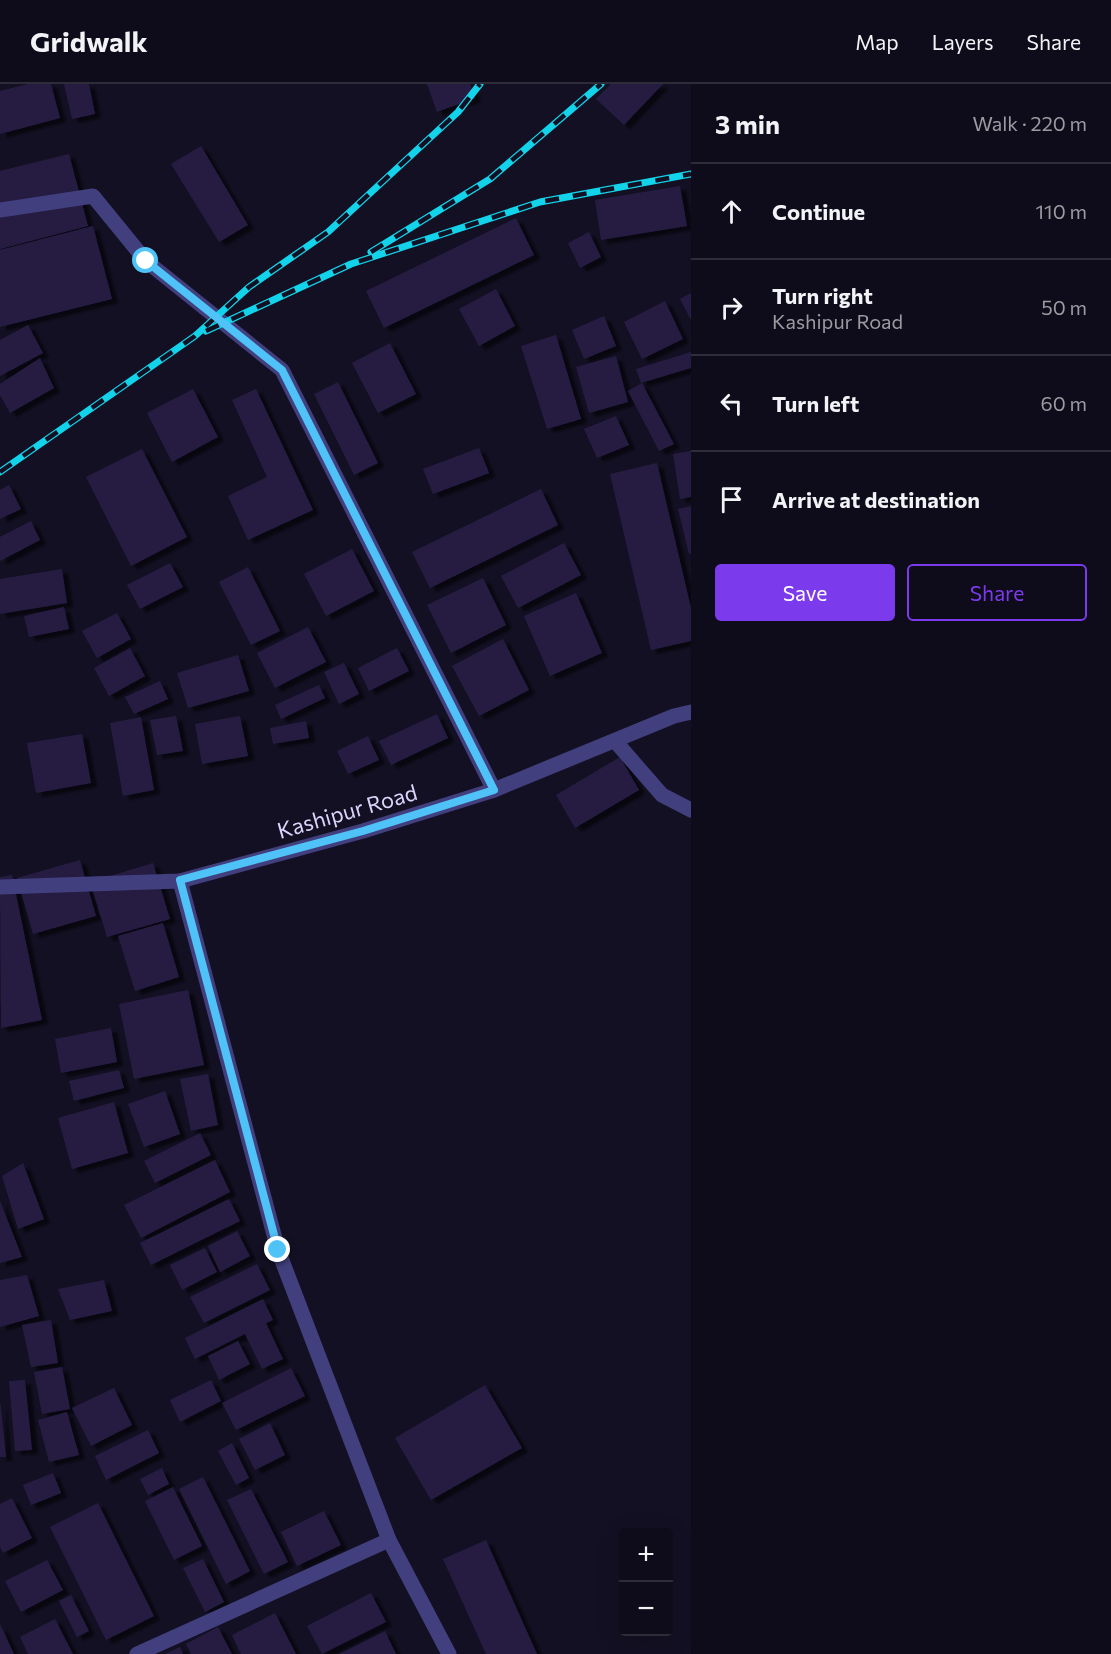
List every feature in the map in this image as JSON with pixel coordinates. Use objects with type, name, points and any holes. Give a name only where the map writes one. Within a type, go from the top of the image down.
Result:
[{"type":"street","points":[[0,210],[93,196],[146,261],[282,370],[494,790]]},
{"type":"street","name":"Kashipur Road","points":[[0,887],[180,880],[363,831],[494,790],[691,712]]},
{"type":"street","points":[[615,741],[662,795],[691,810]]},
{"type":"street","points":[[180,880],[278,1250],[389,1540],[449,1654]]},
{"type":"street","points":[[137,1654],[389,1540]]},
{"type":"building","points":[[28,84],[51,84],[60,118],[0,134],[0,91]]},
{"type":"building","points":[[64,84],[89,84],[95,114],[72,119]]},
{"type":"building","points":[[427,84],[470,84],[475,98],[437,112]]},
{"type":"building","points":[[611,84],[663,84],[624,125],[596,99]]},
{"type":"building","points":[[201,146],[248,225],[219,242],[171,164]]},
{"type":"building","points":[[69,154],[88,226],[0,249],[0,171]]},
{"type":"building","points":[[680,186],[687,226],[601,240],[595,200]]},
{"type":"building","points":[[516,218],[534,255],[384,328],[366,291]]},
{"type":"building","points":[[93,226],[112,299],[0,327],[0,250]]},
{"type":"building","points":[[589,232],[601,257],[580,268],[568,243]]},
{"type":"building","points":[[496,289],[515,326],[479,346],[459,309]]},
{"type":"building","points":[[691,293],[691,320],[680,299]]},
{"type":"building","points":[[665,301],[683,339],[642,359],[624,322]]},
{"type":"building","points":[[604,316],[616,346],[584,359],[572,330]]},
{"type":"building","points":[[28,325],[43,353],[0,376],[0,340]]},
{"type":"building","points":[[556,335],[581,419],[547,429],[521,346]]},
{"type":"building","points":[[390,343],[416,394],[378,413],[352,363]]},
{"type":"building","points":[[691,352],[691,368],[641,383],[636,369]]},
{"type":"building","points":[[616,356],[628,402],[589,413],[576,367]]},
{"type":"building","points":[[40,358],[54,388],[10,413],[0,395],[0,384]]},
{"type":"building","points":[[338,382],[378,463],[354,475],[314,394]]},
{"type":"building","points":[[642,383],[674,444],[659,451],[628,391]]},
{"type":"building","points":[[193,389],[218,437],[172,462],[147,413]]},
{"type":"building","points":[[256,389],[313,510],[248,540],[228,496],[267,477],[232,400]]},
{"type":"building","points":[[616,416],[629,445],[597,458],[584,429]]},
{"type":"building","points":[[479,448],[489,473],[433,494],[423,469]]},
{"type":"building","points":[[142,449],[187,537],[131,566],[86,477]]},
{"type":"building","points":[[691,451],[691,497],[680,499],[673,454]]},
{"type":"building","points":[[657,463],[691,608],[691,641],[651,650],[610,474]]},
{"type":"building","points":[[9,485],[21,509],[0,519],[0,490]]},
{"type":"building","points":[[541,489],[558,525],[430,588],[412,552]]},
{"type":"building","points":[[691,506],[691,554],[689,554],[678,509]]},
{"type":"building","points":[[31,521],[40,540],[0,561],[0,537]]},
{"type":"building","points":[[564,543],[581,575],[518,608],[501,576]]},
{"type":"building","points":[[352,549],[374,591],[326,616],[304,574]]},
{"type":"building","points":[[170,563],[183,587],[140,609],[127,585]]},
{"type":"building","points":[[248,567],[280,631],[251,645],[219,582]]},
{"type":"building","points":[[62,569],[67,603],[0,614],[0,579]]},
{"type":"building","points":[[483,578],[506,625],[451,653],[427,605]]},
{"type":"building","points":[[576,593],[602,653],[550,676],[524,616]]},
{"type":"building","points":[[64,607],[69,629],[29,637],[24,616]]},
{"type":"building","points":[[117,613],[131,639],[97,658],[82,631]]},
{"type":"building","points":[[308,627],[326,662],[275,688],[257,653]]},
{"type":"building","points":[[503,639],[529,690],[479,716],[452,666]]},
{"type":"building","points":[[130,648],[145,676],[109,696],[94,668]]},
{"type":"building","points":[[397,648],[409,671],[369,691],[358,668]]},
{"type":"building","points":[[238,655],[249,691],[188,708],[177,673]]},
{"type":"building","points":[[344,663],[359,694],[339,704],[324,672]]},
{"type":"building","points":[[160,681],[168,699],[134,714],[125,697]]},
{"type":"building","points":[[319,685],[325,698],[281,719],[275,705]]},
{"type":"building","points":[[437,714],[448,738],[391,765],[379,741]]},
{"type":"building","points":[[176,716],[183,751],[157,755],[150,720]]},
{"type":"building","points":[[240,716],[248,756],[202,764],[195,724]]},
{"type":"building","points":[[141,717],[154,790],[123,796],[110,723]]},
{"type":"building","points":[[306,721],[309,738],[273,744],[270,728]]},
{"type":"building","points":[[82,734],[91,783],[36,793],[27,743]]},
{"type":"building","points":[[368,736],[379,760],[348,774],[337,751]]},
{"type":"building","points":[[620,757],[639,790],[575,828],[556,795]]},
{"type":"building","points":[[80,860],[96,916],[33,934],[17,878]]},
{"type":"building","points":[[153,863],[170,919],[107,937],[90,882]]},
{"type":"building","points":[[12,875],[42,1020],[1,1028],[0,877]]},
{"type":"building","points":[[163,923],[179,977],[135,991],[118,936]]},
{"type":"building","points":[[188,990],[204,1065],[134,1079],[119,1004]]},
{"type":"building","points":[[111,1028],[117,1062],[61,1073],[55,1039]]},
{"type":"building","points":[[119,1070],[124,1088],[74,1101],[69,1081]]},
{"type":"building","points":[[208,1074],[218,1125],[191,1131],[180,1079]]},
{"type":"building","points":[[165,1091],[180,1134],[144,1147],[128,1104]]},
{"type":"building","points":[[114,1102],[128,1153],[72,1169],[58,1118]]},
{"type":"building","points":[[200,1133],[211,1155],[155,1183],[144,1161]]},
{"type":"building","points":[[215,1160],[230,1192],[141,1238],[124,1205]]},
{"type":"building","points":[[23,1163],[44,1219],[18,1229],[2,1176]]},
{"type":"building","points":[[229,1199],[240,1221],[151,1265],[140,1243]]},
{"type":"building","points":[[0,1201],[22,1257],[0,1263]]},
{"type":"building","points":[[237,1231],[250,1256],[220,1272],[208,1246]]},
{"type":"building","points":[[205,1248],[217,1272],[182,1290],[170,1265]]},
{"type":"building","points":[[257,1264],[270,1290],[204,1323],[190,1297]]},
{"type":"building","points":[[27,1275],[39,1316],[0,1327],[0,1280]]},
{"type":"building","points":[[104,1280],[112,1311],[70,1320],[58,1289]]},
{"type":"building","points":[[263,1299],[273,1320],[266,1323],[283,1359],[262,1369],[245,1334],[195,1359],[185,1338]]},
{"type":"building","points":[[51,1320],[58,1363],[31,1367],[22,1325]]},
{"type":"building","points":[[238,1341],[250,1364],[219,1380],[208,1356]]},
{"type":"building","points":[[62,1367],[70,1409],[42,1414],[34,1372]]},
{"type":"building","points":[[291,1368],[305,1396],[236,1430],[222,1403]]},
{"type":"building","points":[[25,1380],[32,1450],[15,1451],[9,1381]]},
{"type":"building","points":[[211,1380],[221,1401],[180,1422],[170,1400]]},
{"type":"building","points":[[485,1385],[522,1448],[431,1500],[395,1438]]},
{"type":"building","points":[[114,1388],[132,1425],[91,1446],[72,1408]]},
{"type":"building","points":[[0,1400],[6,1457],[0,1457]]},
{"type":"building","points":[[67,1412],[79,1455],[49,1462],[38,1420]]},
{"type":"building","points":[[270,1423],[285,1455],[255,1470],[239,1439]]},
{"type":"building","points":[[148,1430],[159,1453],[106,1480],[95,1456]]},
{"type":"building","points":[[232,1443],[249,1478],[236,1485],[218,1451]]},
{"type":"building","points":[[162,1468],[169,1484],[148,1495],[140,1479]]},
{"type":"building","points":[[53,1473],[61,1493],[31,1505],[23,1485]]},
{"type":"building","points":[[203,1477],[250,1571],[226,1584],[179,1489]]},
{"type":"building","points":[[173,1487],[202,1546],[174,1560],[145,1501]]},
{"type":"building","points":[[251,1489],[288,1562],[264,1574],[227,1500]]},
{"type":"building","points":[[12,1498],[32,1538],[3,1553],[0,1547],[0,1504]]},
{"type":"building","points":[[98,1503],[154,1616],[106,1640],[50,1527]]},
{"type":"building","points":[[324,1511],[341,1545],[297,1566],[281,1532]]},
{"type":"building","points":[[486,1540],[537,1654],[486,1654],[443,1559]]},
{"type":"building","points":[[203,1559],[224,1602],[205,1612],[183,1568]]},
{"type":"building","points":[[47,1560],[63,1590],[21,1612],[5,1581]]},
{"type":"building","points":[[371,1593],[386,1622],[322,1654],[307,1626]]},
{"type":"building","points":[[71,1595],[89,1631],[77,1637],[59,1601]]},
{"type":"building","points":[[275,1613],[296,1654],[241,1654],[232,1635]]},
{"type":"building","points":[[55,1619],[73,1654],[28,1654],[20,1637]]},
{"type":"building","points":[[0,1624],[14,1654],[0,1654]]},
{"type":"building","points":[[218,1627],[232,1654],[191,1654],[186,1644]]},
{"type":"building","points":[[385,1631],[396,1654],[339,1654]]},
{"type":"building","points":[[180,1647],[183,1654],[165,1654]]},
{"type":"railway","points":[[0,472],[195,336],[249,287],[328,232],[458,112],[480,84]]},
{"type":"railway","points":[[371,252],[490,179],[601,84]]},
{"type":"railway","points":[[206,331],[351,264],[540,202],[691,174]]},
{"type":"route","points":[[146,261],[282,370],[494,790],[363,831],[180,880],[278,1250]]}]
